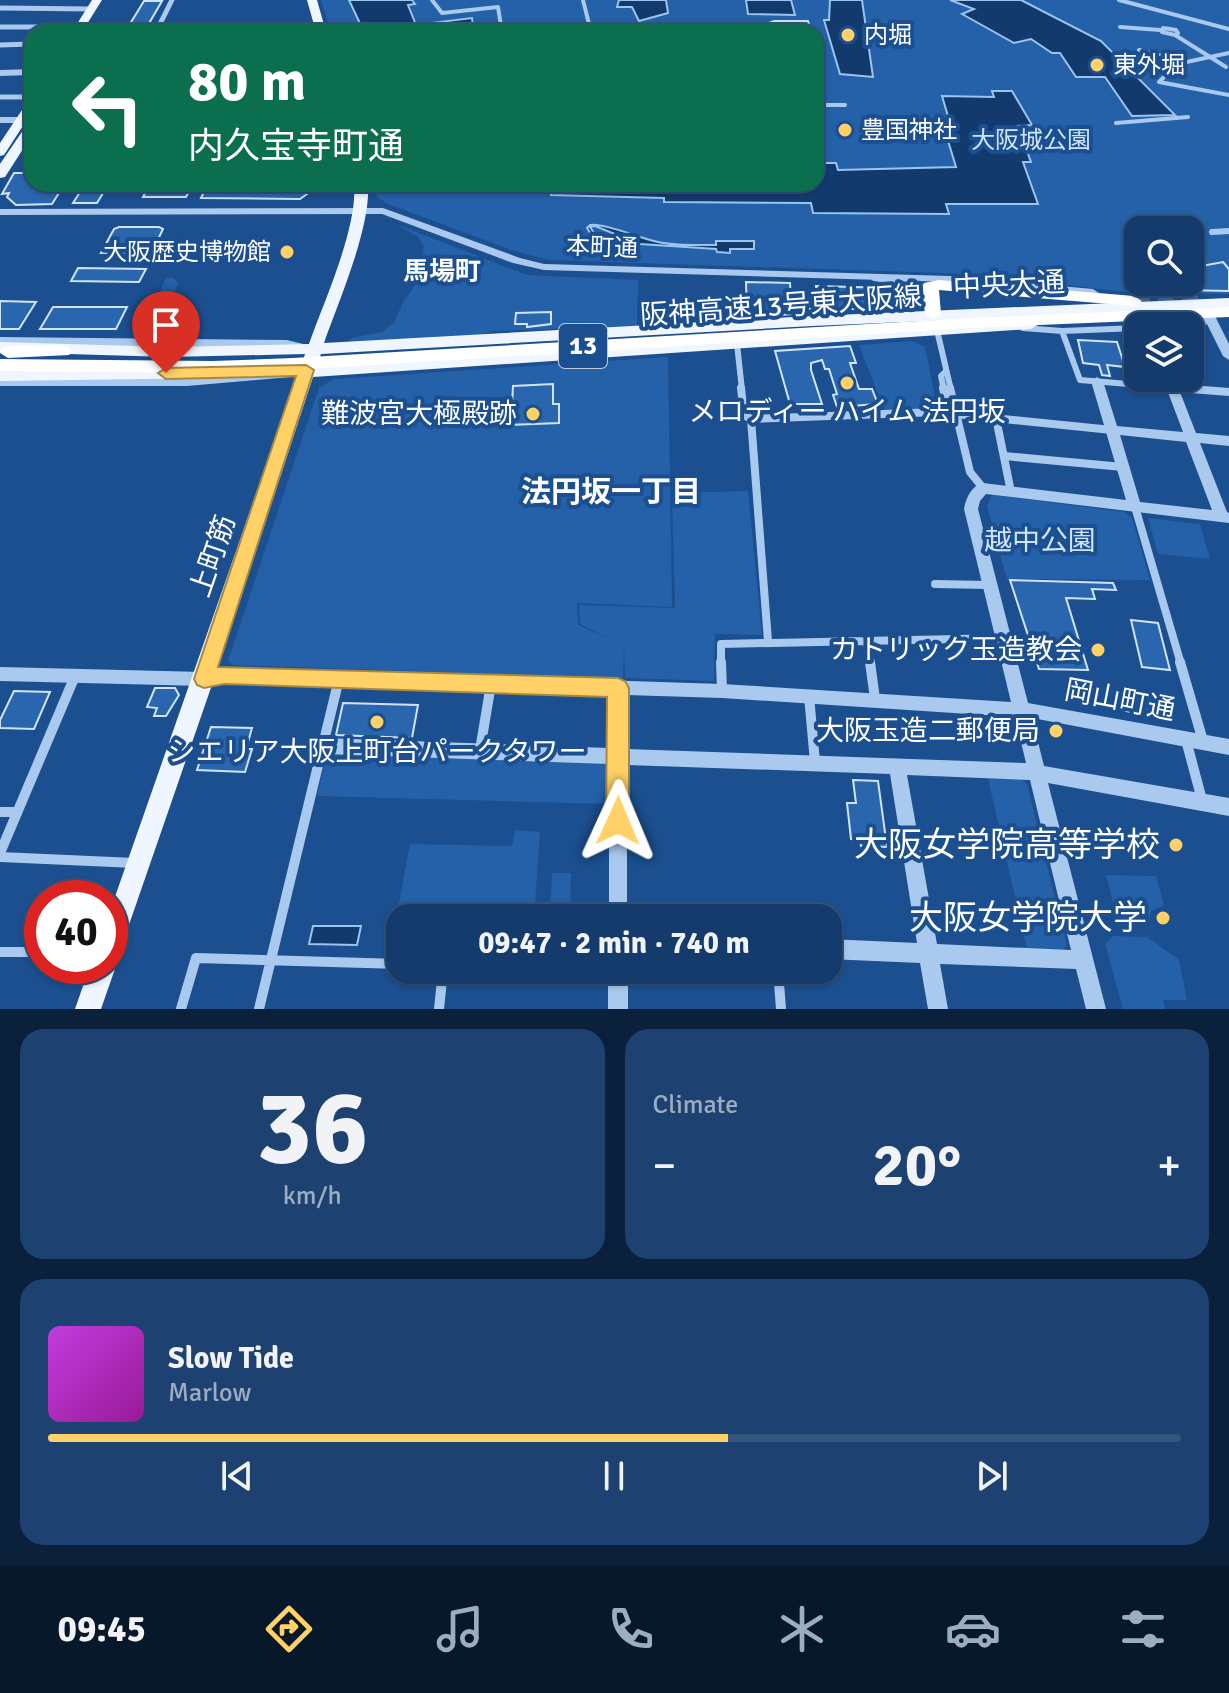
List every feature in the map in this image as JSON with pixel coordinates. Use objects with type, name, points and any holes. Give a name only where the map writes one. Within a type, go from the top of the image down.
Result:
[{"type":"highway","points":[[935,323],[930,287],[959,285],[1134,301]]},
{"type":"highway","name":"阪神高速13号東大阪線","points":[[0,367],[213,367],[1027,313],[1219,305]]},
{"type":"highway","points":[[1025,329],[1229,315]]},
{"type":"highway","name":"阪神高速13号東大阪線","points":[[781,331],[1229,315]]},
{"type":"highway","points":[[0,350],[63,351]]},
{"type":"highway","name":"阪神高速13号東大阪線","points":[[0,358],[384,356]]},
{"type":"highway","points":[[0,367],[268,370]]},
{"type":"main road","points":[[90,24],[110,0]]},
{"type":"main road","points":[[312,0],[319,24]]},
{"type":"main road","points":[[87,24],[94,5]]},
{"type":"main road","points":[[2,145],[24,125]]},
{"type":"main road","points":[[0,174],[24,127]]},
{"type":"main road","name":"上町筋","points":[[128,894],[204,679],[359,211],[360,192]]},
{"type":"main road","name":"中央大通","points":[[268,370],[309,360],[935,323],[1162,305],[1219,305],[1229,315]]},
{"type":"main road","name":"中央大通","points":[[63,351],[223,353],[309,360],[737,344],[935,323],[998,327],[1219,305]]},
{"type":"main road","name":"中央大通","points":[[0,380],[192,371]]},
{"type":"main road","points":[[88,1009],[97,984]]},
{"type":"street","points":[[160,24],[172,0]]},
{"type":"street","points":[[432,0],[442,13],[498,7],[501,24]]},
{"type":"street","points":[[583,0],[589,24]]},
{"type":"street","points":[[1119,0],[1229,30]]},
{"type":"street","points":[[0,8],[94,5]]},
{"type":"street","points":[[1170,28],[1173,13]]},
{"type":"street","points":[[0,27],[24,28]]},
{"type":"street","points":[[1120,27],[1160,30],[1175,35],[1226,67]]},
{"type":"street","points":[[1160,30],[1170,28],[1178,31],[1175,35]]},
{"type":"street","points":[[0,45],[24,44]]},
{"type":"street","points":[[1139,50],[1185,62]]},
{"type":"street","points":[[1229,53],[1185,62],[1168,70],[1159,82],[1229,95]]},
{"type":"street","points":[[0,73],[24,72]]},
{"type":"street","points":[[0,97],[24,99]]},
{"type":"street","points":[[824,105],[845,105]]},
{"type":"street","points":[[1116,123],[1188,117]]},
{"type":"street","points":[[0,120],[24,123]]},
{"type":"street","name":"本町通","points":[[0,212],[392,213],[517,261],[544,267],[970,280],[1027,285],[1162,305]]},
{"type":"street","points":[[1212,232],[1229,231]]},
{"type":"street","points":[[874,278],[923,285],[970,472],[983,488],[1226,518],[1174,392]]},
{"type":"street","points":[[1219,305],[1229,356]]},
{"type":"street","name":"中央大通","points":[[1204,324],[1219,305]]},
{"type":"street","name":"中央大通","points":[[998,327],[1062,331],[1124,329]]},
{"type":"street","points":[[1062,331],[1080,380],[1124,382]]},
{"type":"street","name":"中央大通","points":[[0,341],[287,344],[309,360]]},
{"type":"street","points":[[737,344],[744,415],[751,419],[938,412],[946,403],[941,376],[946,371]]},
{"type":"street","name":"中央大通","points":[[0,380],[224,381],[309,360]]},
{"type":"street","points":[[1097,381],[1204,742]]},
{"type":"street","points":[[1204,388],[1229,392]]},
{"type":"street","points":[[955,414],[1229,441]]},
{"type":"street","points":[[996,418],[1011,492]]},
{"type":"street","points":[[751,419],[768,641]]},
{"type":"street","points":[[1004,456],[1123,467]]},
{"type":"street","points":[[983,488],[973,499],[971,509],[1096,1009]]},
{"type":"street","points":[[935,584],[991,586]]},
{"type":"street","points":[[722,691],[721,644],[1003,638]]},
{"type":"street","points":[[867,640],[875,699]]},
{"type":"street","name":"岡山町通","points":[[0,674],[204,679],[224,675],[875,699],[1039,711],[1229,747]]},
{"type":"street","points":[[75,676],[0,855],[139,863]]},
{"type":"street","points":[[259,1009],[339,679]]},
{"type":"street","points":[[480,750],[491,684]]},
{"type":"street","points":[[618,688],[618,904]]},
{"type":"street","points":[[809,696],[815,762]]},
{"type":"street","points":[[1185,739],[1203,802]]},
{"type":"street","points":[[324,746],[1027,771],[1229,807]]},
{"type":"street","points":[[897,765],[938,1009]]},
{"type":"street","points":[[0,812],[17,812]]},
{"type":"street","points":[[842,950],[1085,960]]},
{"type":"street","points":[[0,952],[24,952]]},
{"type":"street","points":[[181,1009],[196,958],[386,964]]},
{"type":"street","points":[[439,1009],[442,984]]},
{"type":"street","points":[[618,984],[618,1009]]},
{"type":"street","points":[[779,984],[781,1009]]},
{"type":"green space","name":"大阪城公園","points":[[321,0],[1229,0],[1229,294],[1204,294],[1204,216],[1124,216],[1124,292],[971,274],[549,260],[514,251],[388,204],[377,197],[376,192],[824,192],[824,24],[328,24]]},
{"type":"green space","points":[[396,224],[527,275],[638,280],[637,326],[493,331],[481,335],[345,344],[352,338],[382,332],[394,323],[403,302],[419,280],[419,266],[427,261],[422,256],[424,246],[418,237]]},
{"type":"green space","points":[[166,278],[174,278],[178,283],[169,310],[198,311],[191,329],[154,329],[167,299],[157,298]]},
{"type":"green space","points":[[891,287],[920,288],[925,307],[897,311]]},
{"type":"green space","points":[[913,341],[925,347],[937,407],[885,412],[859,345]]},
{"type":"green space","points":[[668,357],[672,607],[577,603],[578,625],[610,639],[580,624],[579,605],[675,608],[672,493],[748,491],[762,635],[715,634],[714,681],[625,678],[624,645],[623,678],[233,665],[228,661],[319,388],[334,379]]},
{"type":"green space","name":"越中公園","points":[[992,495],[1124,512],[1132,518],[1150,580],[1007,579],[987,506]]},
{"type":"green space","points":[[1148,518],[1200,524],[1210,559],[1158,554]]},
{"type":"green space","points":[[332,754],[603,763],[609,770],[609,804],[317,796],[326,758]]},
{"type":"green space","points":[[988,779],[1021,779],[1027,784],[1067,946],[1062,951],[1027,949]]},
{"type":"green space","points":[[515,830],[540,832],[535,904],[399,904],[410,844],[512,846]]},
{"type":"green space","points":[[552,873],[571,873],[570,904],[551,904]]},
{"type":"green space","points":[[1106,875],[1156,876],[1164,905],[1151,911],[1149,923],[1119,925]]},
{"type":"green space","points":[[1113,936],[1147,937],[1179,960],[1187,1000],[1163,1000],[1165,1009],[1123,1009],[1105,943]]},
{"type":"shaded area","points":[[349,0],[412,0],[415,4],[408,5],[416,24],[360,24]]},
{"type":"shaded area","points":[[619,0],[666,0],[668,13],[639,21],[632,7],[617,7]]},
{"type":"shaded area","points":[[746,0],[791,0],[795,15],[748,14]]},
{"type":"shaded area","name":"内堀","points":[[830,0],[862,0],[873,77],[840,74],[824,20],[829,20]]},
{"type":"shaded area","name":"東外堀","points":[[950,0],[1021,0],[1101,41],[1175,115],[1132,116],[1105,77],[1076,77],[1060,53],[1052,53],[1031,39],[1014,43],[962,14],[974,9]]},
{"type":"shaded area","points":[[472,18],[473,24],[424,24]]},
{"type":"shaded area","points":[[992,91],[1012,91],[1032,125],[1017,126],[1031,162],[1023,162],[1038,204],[946,204],[949,214],[813,213],[811,203],[664,202],[664,198],[551,195],[550,192],[824,192],[824,163],[836,163],[838,170],[956,167],[946,134],[953,133],[942,96],[994,97]]},
{"type":"shaded area","points":[[590,225],[604,226],[672,244],[716,245],[716,241],[754,241],[754,249],[730,249],[730,253],[717,252],[716,249],[640,244],[595,226],[590,227],[596,236],[589,241],[592,236],[587,228]]},
{"type":"shaded area","points":[[313,926],[361,926],[357,945],[309,944]]},
{"type":"building","points":[[144,1],[162,1],[149,24],[130,24]]},
{"type":"building","points":[[808,21],[809,24],[769,24]]},
{"type":"building","points":[[14,173],[24,173],[24,192],[60,192],[52,204],[16,205],[7,197],[9,193],[2,194]]},
{"type":"building","points":[[80,192],[104,192],[97,203],[73,203]]},
{"type":"building","points":[[146,192],[189,192],[186,197],[143,197]]},
{"type":"building","points":[[204,192],[307,194],[300,199],[201,198]]},
{"type":"building","points":[[114,229],[163,229],[152,252],[101,253]]},
{"type":"building","points":[[1223,262],[1229,269],[1229,291],[1204,290],[1204,265]]},
{"type":"building","points":[[78,268],[146,269],[139,282],[71,281]]},
{"type":"building","points":[[746,282],[790,283],[791,298],[817,297],[816,286],[891,288],[896,309],[793,309],[793,314],[747,317]]},
{"type":"building","points":[[0,301],[36,302],[19,329],[0,329]]},
{"type":"building","points":[[53,307],[127,307],[116,329],[40,329]]},
{"type":"building","points":[[551,312],[551,324],[527,327],[527,324],[515,324],[516,313]]},
{"type":"building","points":[[1078,340],[1117,342],[1124,367],[1107,365],[1110,376],[1102,375],[1099,365],[1083,363]]},
{"type":"building","points":[[850,346],[856,363],[850,363],[859,389],[872,389],[878,404],[837,407],[833,395],[837,394],[829,369],[825,369],[822,360],[811,363],[811,370],[822,404],[790,404],[775,351]]},
{"type":"building","points":[[553,384],[553,404],[559,404],[559,423],[506,425],[506,406],[512,406],[513,386]]},
{"type":"building","points":[[1010,580],[1113,583],[1116,590],[1092,589],[1095,599],[1066,598],[1088,670],[1039,669]]},
{"type":"building","points":[[1131,620],[1158,623],[1170,670],[1142,667]]},
{"type":"building","points":[[155,688],[175,688],[179,695],[166,716],[154,716],[157,708],[147,707]]},
{"type":"building","points":[[14,691],[50,692],[34,729],[0,728],[0,720]]},
{"type":"building","points":[[1107,697],[1152,702],[1155,716],[1108,708]]},
{"type":"building","name":"シエリア大阪上町台パークタワー","points":[[343,703],[418,705],[412,738],[336,735]]},
{"type":"building","points":[[211,727],[252,728],[246,749],[252,749],[245,772],[197,770]]},
{"type":"building","points":[[853,780],[878,781],[887,847],[861,846],[860,840],[851,839],[847,803],[856,803]]},
{"type":"tunnel","points":[[1134,301],[1202,300]]},
{"type":"place","name":"内堀","points":[[848,35]]},
{"type":"place","name":"東外堀","points":[[1097,65]]},
{"type":"place","name":"豊国神社","points":[[845,130]]},
{"type":"place","name":"大阪歴史博物館","points":[[287,252]]},
{"type":"place","name":"メロディー ハイム 法円坂","points":[[847,383]]},
{"type":"place","name":"難波宮大極殿跡","points":[[533,414]]},
{"type":"place","name":"カトリック玉造教会","points":[[1098,650]]},
{"type":"place","name":"シエリア大阪上町台パークタワー","points":[[377,722]]},
{"type":"place","name":"大阪玉造二郵便局","points":[[1056,731]]},
{"type":"place","name":"大阪女学院高等学校","points":[[1176,845]]},
{"type":"place","name":"大阪女学院大学","points":[[1163,918]]},
{"type":"district","name":"馬場町","points":[[442,272]]},
{"type":"district","name":"法円坂一丁目","points":[[611,492]]},
{"type":"route","points":[[166,373],[306,370],[204,679],[224,675],[618,688],[618,821]]}]
